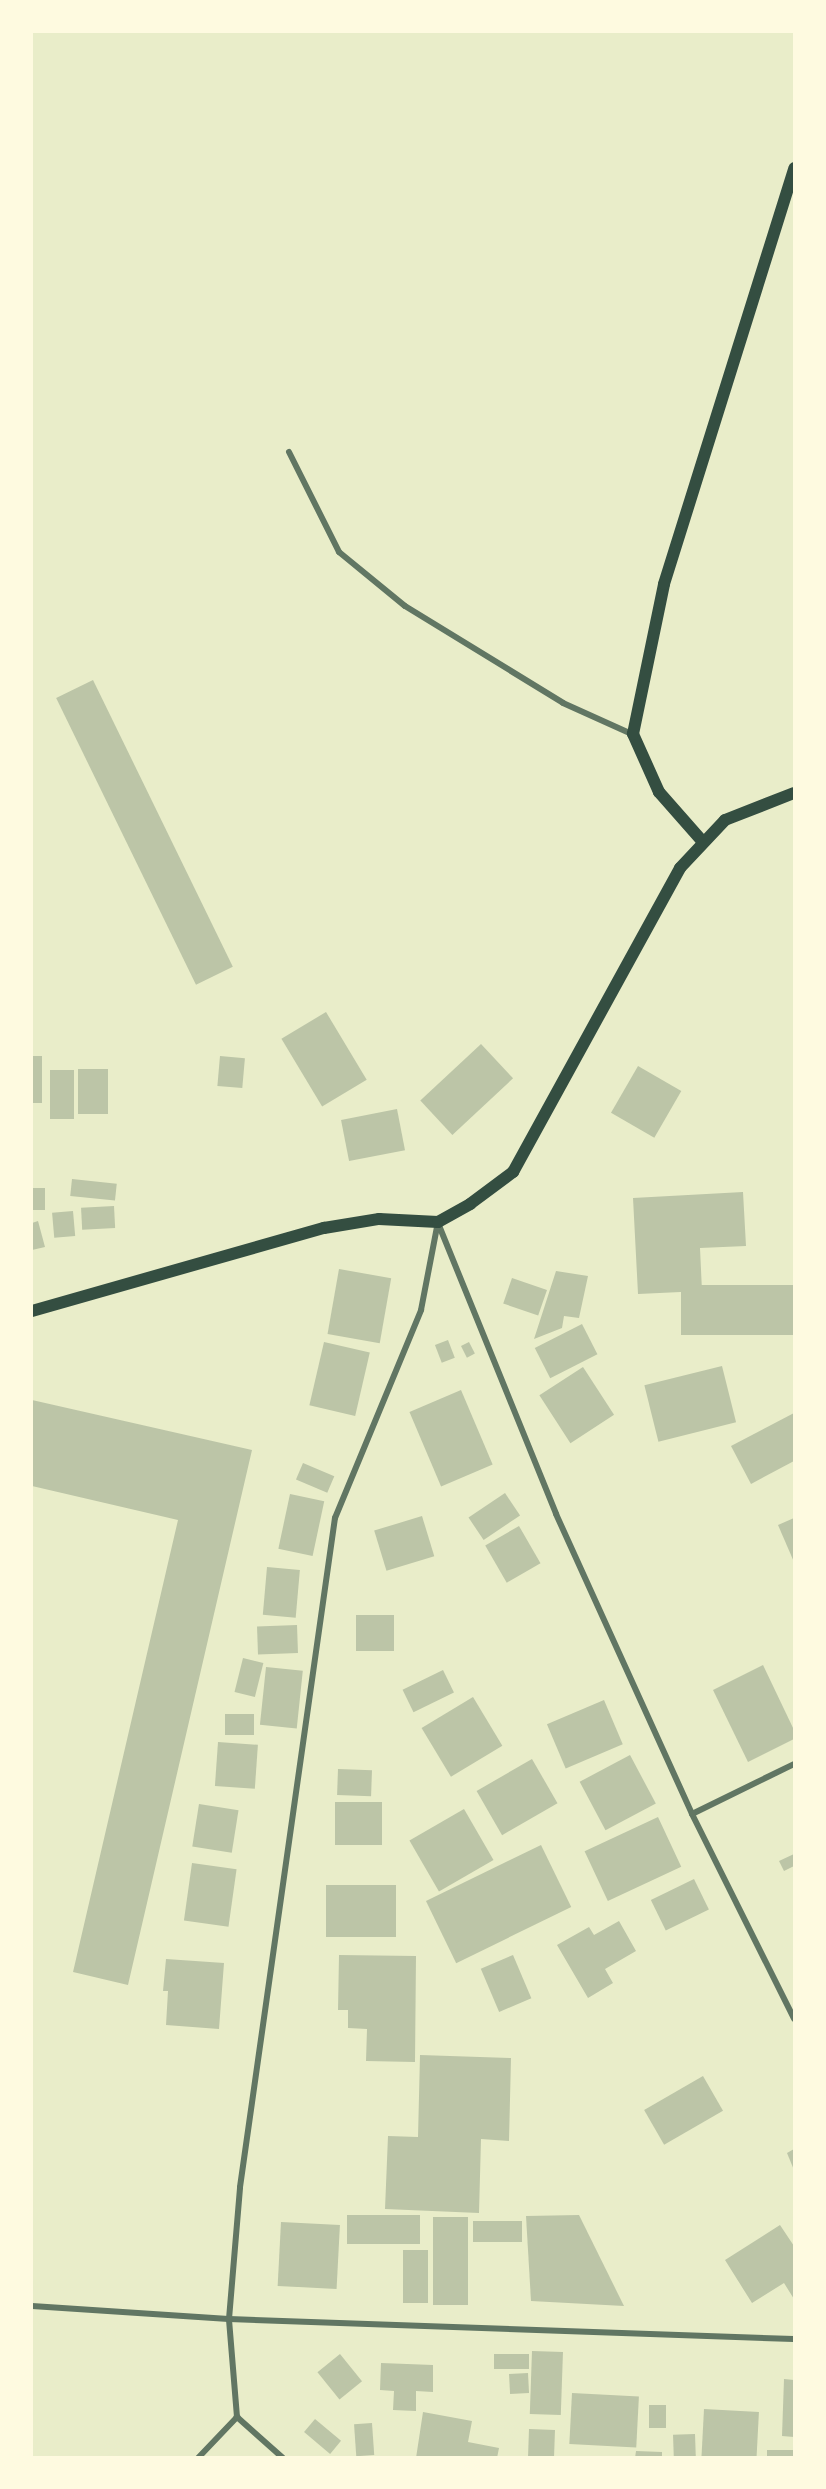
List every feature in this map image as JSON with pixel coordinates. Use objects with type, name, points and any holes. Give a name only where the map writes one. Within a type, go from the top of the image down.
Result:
[{"type":"main road","points":[[704,842],[659,792],[633,734],[664,584],[795,168]]},
{"type":"main road","points":[[32,1311],[324,1228],[379,1219],[438,1222],[470,1204],[513,1172],[680,868],[725,820],[795,793]]},
{"type":"street","points":[[289,452],[339,552],[405,606],[563,703],[633,734]]},
{"type":"street","points":[[438,1222],[547,1494],[692,1814],[795,2019]]},
{"type":"street","points":[[283,2457],[237,2417],[229,2319],[240,2187],[335,1518],[422,1310],[438,1222]]},
{"type":"street","points":[[692,1814],[795,1764]]},
{"type":"street","points":[[32,2306],[229,2319],[795,2339]]},
{"type":"street","points":[[198,2457],[237,2417]]},
{"type":"building","points":[[93,680],[233,967],[196,985],[56,698]]},
{"type":"building","points":[[326,1012],[367,1080],[322,1106],[281,1039]]},
{"type":"building","points":[[481,1044],[513,1078],[452,1135],[420,1101]]},
{"type":"building","points":[[32,1056],[42,1056],[42,1103],[32,1103]]},
{"type":"building","points":[[220,1056],[245,1058],[242,1088],[217,1086]]},
{"type":"building","points":[[638,1066],[681,1091],[654,1138],[611,1113]]},
{"type":"building","points":[[78,1069],[108,1069],[108,1114],[78,1114]]},
{"type":"building","points":[[50,1070],[74,1070],[74,1119],[50,1119]]},
{"type":"building","points":[[397,1109],[405,1150],[349,1161],[341,1120]]},
{"type":"building","points":[[72,1179],[117,1184],[115,1201],[70,1196]]},
{"type":"building","points":[[32,1188],[45,1188],[45,1210],[32,1210]]},
{"type":"building","points":[[743,1192],[746,1246],[700,1248],[702,1291],[638,1294],[633,1198]]},
{"type":"building","points":[[114,1206],[115,1228],[82,1230],[81,1208]]},
{"type":"building","points":[[73,1211],[75,1236],[54,1238],[52,1213]]},
{"type":"building","points":[[38,1221],[45,1247],[32,1250],[32,1223]]},
{"type":"building","points":[[339,1269],[391,1278],[380,1343],[328,1334]]},
{"type":"building","points":[[556,1271],[588,1276],[579,1318],[564,1316],[562,1328],[534,1339]]},
{"type":"building","points":[[512,1278],[547,1290],[538,1316],[503,1304]]},
{"type":"building","points":[[681,1285],[794,1285],[794,1335],[681,1335]]},
{"type":"building","points":[[582,1324],[597,1354],[550,1378],[535,1348]]},
{"type":"building","points":[[448,1340],[455,1358],[442,1363],[435,1345]]},
{"type":"building","points":[[324,1342],[370,1353],[355,1416],[309,1405]]},
{"type":"building","points":[[469,1342],[475,1354],[467,1358],[461,1346]]},
{"type":"building","points":[[722,1366],[736,1422],[658,1442],[644,1385]]},
{"type":"building","points":[[583,1367],[614,1415],[570,1443],[539,1395]]},
{"type":"building","points":[[461,1390],[493,1465],[441,1486],[409,1412]]},
{"type":"building","points":[[32,1400],[252,1450],[128,1985],[73,1972],[178,1520],[32,1486]]},
{"type":"building","points":[[794,1413],[794,1461],[751,1484],[731,1446]]},
{"type":"building","points":[[303,1463],[334,1476],[327,1493],[296,1480]]},
{"type":"building","points":[[505,1493],[520,1515],[484,1540],[469,1518]]},
{"type":"building","points":[[290,1494],[324,1501],[313,1556],[278,1549]]},
{"type":"building","points":[[422,1516],[434,1556],[386,1571],[374,1531]]},
{"type":"building","points":[[794,1518],[794,1562],[778,1525]]},
{"type":"building","points":[[519,1526],[540,1563],[507,1583],[485,1546]]},
{"type":"building","points":[[267,1567],[300,1570],[296,1618],[263,1615]]},
{"type":"building","points":[[356,1615],[394,1615],[394,1651],[356,1651]]},
{"type":"building","points":[[297,1625],[298,1653],[258,1654],[257,1626]]},
{"type":"building","points":[[243,1658],[263,1663],[255,1697],[235,1692]]},
{"type":"building","points":[[763,1665],[794,1730],[794,1739],[748,1762],[713,1690]]},
{"type":"building","points":[[266,1667],[303,1671],[297,1729],[260,1725]]},
{"type":"building","points":[[443,1670],[454,1692],[414,1712],[403,1690]]},
{"type":"building","points":[[473,1697],[502,1746],[451,1777],[422,1728]]},
{"type":"building","points":[[604,1700],[623,1744],[566,1768],[547,1724]]},
{"type":"building","points":[[225,1714],[254,1714],[254,1735],[225,1735]]},
{"type":"building","points":[[218,1742],[258,1745],[255,1789],[215,1786]]},
{"type":"building","points":[[630,1755],[656,1804],[605,1830],[580,1782]]},
{"type":"building","points":[[532,1759],[558,1803],[502,1835],[477,1791]]},
{"type":"building","points":[[338,1769],[372,1770],[371,1796],[337,1795]]},
{"type":"building","points":[[335,1802],[382,1802],[382,1845],[335,1845]]},
{"type":"building","points":[[199,1804],[239,1810],[232,1853],[192,1846]]},
{"type":"building","points":[[464,1809],[494,1860],[439,1892],[409,1841]]},
{"type":"building","points":[[658,1817],[681,1867],[608,1901],[585,1851]]},
{"type":"building","points":[[541,1845],[571,1907],[456,1963],[426,1901]]},
{"type":"building","points":[[794,1854],[794,1866],[784,1871],[779,1861]]},
{"type":"building","points":[[192,1863],[237,1869],[228,1927],[184,1920]]},
{"type":"building","points":[[694,1879],[709,1910],[666,1931],[651,1900]]},
{"type":"building","points":[[326,1885],[396,1885],[396,1937],[326,1937]]},
{"type":"building","points":[[619,1921],[636,1951],[605,1969],[613,1983],[588,1998],[557,1945],[589,1927],[594,1935]]},
{"type":"building","points":[[339,1955],[416,1956],[415,2062],[366,2061],[367,2029],[348,2028],[348,2010],[338,2010]]},
{"type":"building","points":[[513,1955],[531,1998],[499,2012],[481,1969]]},
{"type":"building","points":[[166,1959],[224,1963],[219,2029],[166,2025],[168,1991],[163,1991]]},
{"type":"building","points":[[420,2055],[511,2058],[509,2141],[481,2139],[479,2213],[385,2209],[388,2136],[418,2137]]},
{"type":"building","points":[[703,2076],[723,2111],[664,2145],[644,2110]]},
{"type":"building","points":[[794,2149],[794,2170],[787,2153]]},
{"type":"building","points":[[347,2215],[420,2215],[420,2244],[347,2244]]},
{"type":"building","points":[[579,2215],[624,2306],[531,2301],[526,2216]]},
{"type":"building","points":[[433,2217],[468,2217],[468,2305],[433,2305]]},
{"type":"building","points":[[473,2221],[522,2221],[522,2242],[473,2242]]},
{"type":"building","points":[[281,2222],[340,2225],[337,2289],[278,2286]]},
{"type":"building","points":[[780,2225],[794,2246],[794,2299],[784,2283],[752,2303],[725,2260]]},
{"type":"building","points":[[403,2250],[428,2250],[428,2303],[403,2303]]},
{"type":"building","points":[[532,2351],[563,2352],[561,2415],[530,2414]]},
{"type":"building","points":[[340,2354],[362,2381],[339,2399],[317,2372]]},
{"type":"building","points":[[494,2354],[529,2354],[529,2369],[494,2369]]},
{"type":"building","points":[[381,2363],[433,2365],[433,2392],[416,2391],[416,2411],[393,2410],[394,2391],[380,2390]]},
{"type":"building","points":[[528,2373],[529,2393],[510,2394],[509,2374]]},
{"type":"building","points":[[784,2379],[794,2380],[794,2437],[782,2436]]},
{"type":"building","points":[[572,2393],[639,2397],[636,2447],[569,2444]]},
{"type":"building","points":[[649,2405],[666,2405],[666,2428],[649,2428]]},
{"type":"building","points":[[704,2409],[759,2412],[757,2458],[701,2458]]},
{"type":"building","points":[[423,2412],[472,2421],[468,2442],[499,2448],[497,2458],[416,2458]]},
{"type":"building","points":[[315,2419],[341,2441],[330,2454],[304,2432]]},
{"type":"building","points":[[372,2423],[374,2455],[356,2456],[354,2424]]},
{"type":"building","points":[[529,2429],[555,2430],[554,2458],[528,2458]]},
{"type":"building","points":[[695,2434],[696,2458],[674,2458],[673,2435]]},
{"type":"building","points":[[767,2450],[794,2450],[794,2458],[767,2458]]},
{"type":"building","points":[[636,2451],[662,2452],[662,2458],[635,2458]]}]
